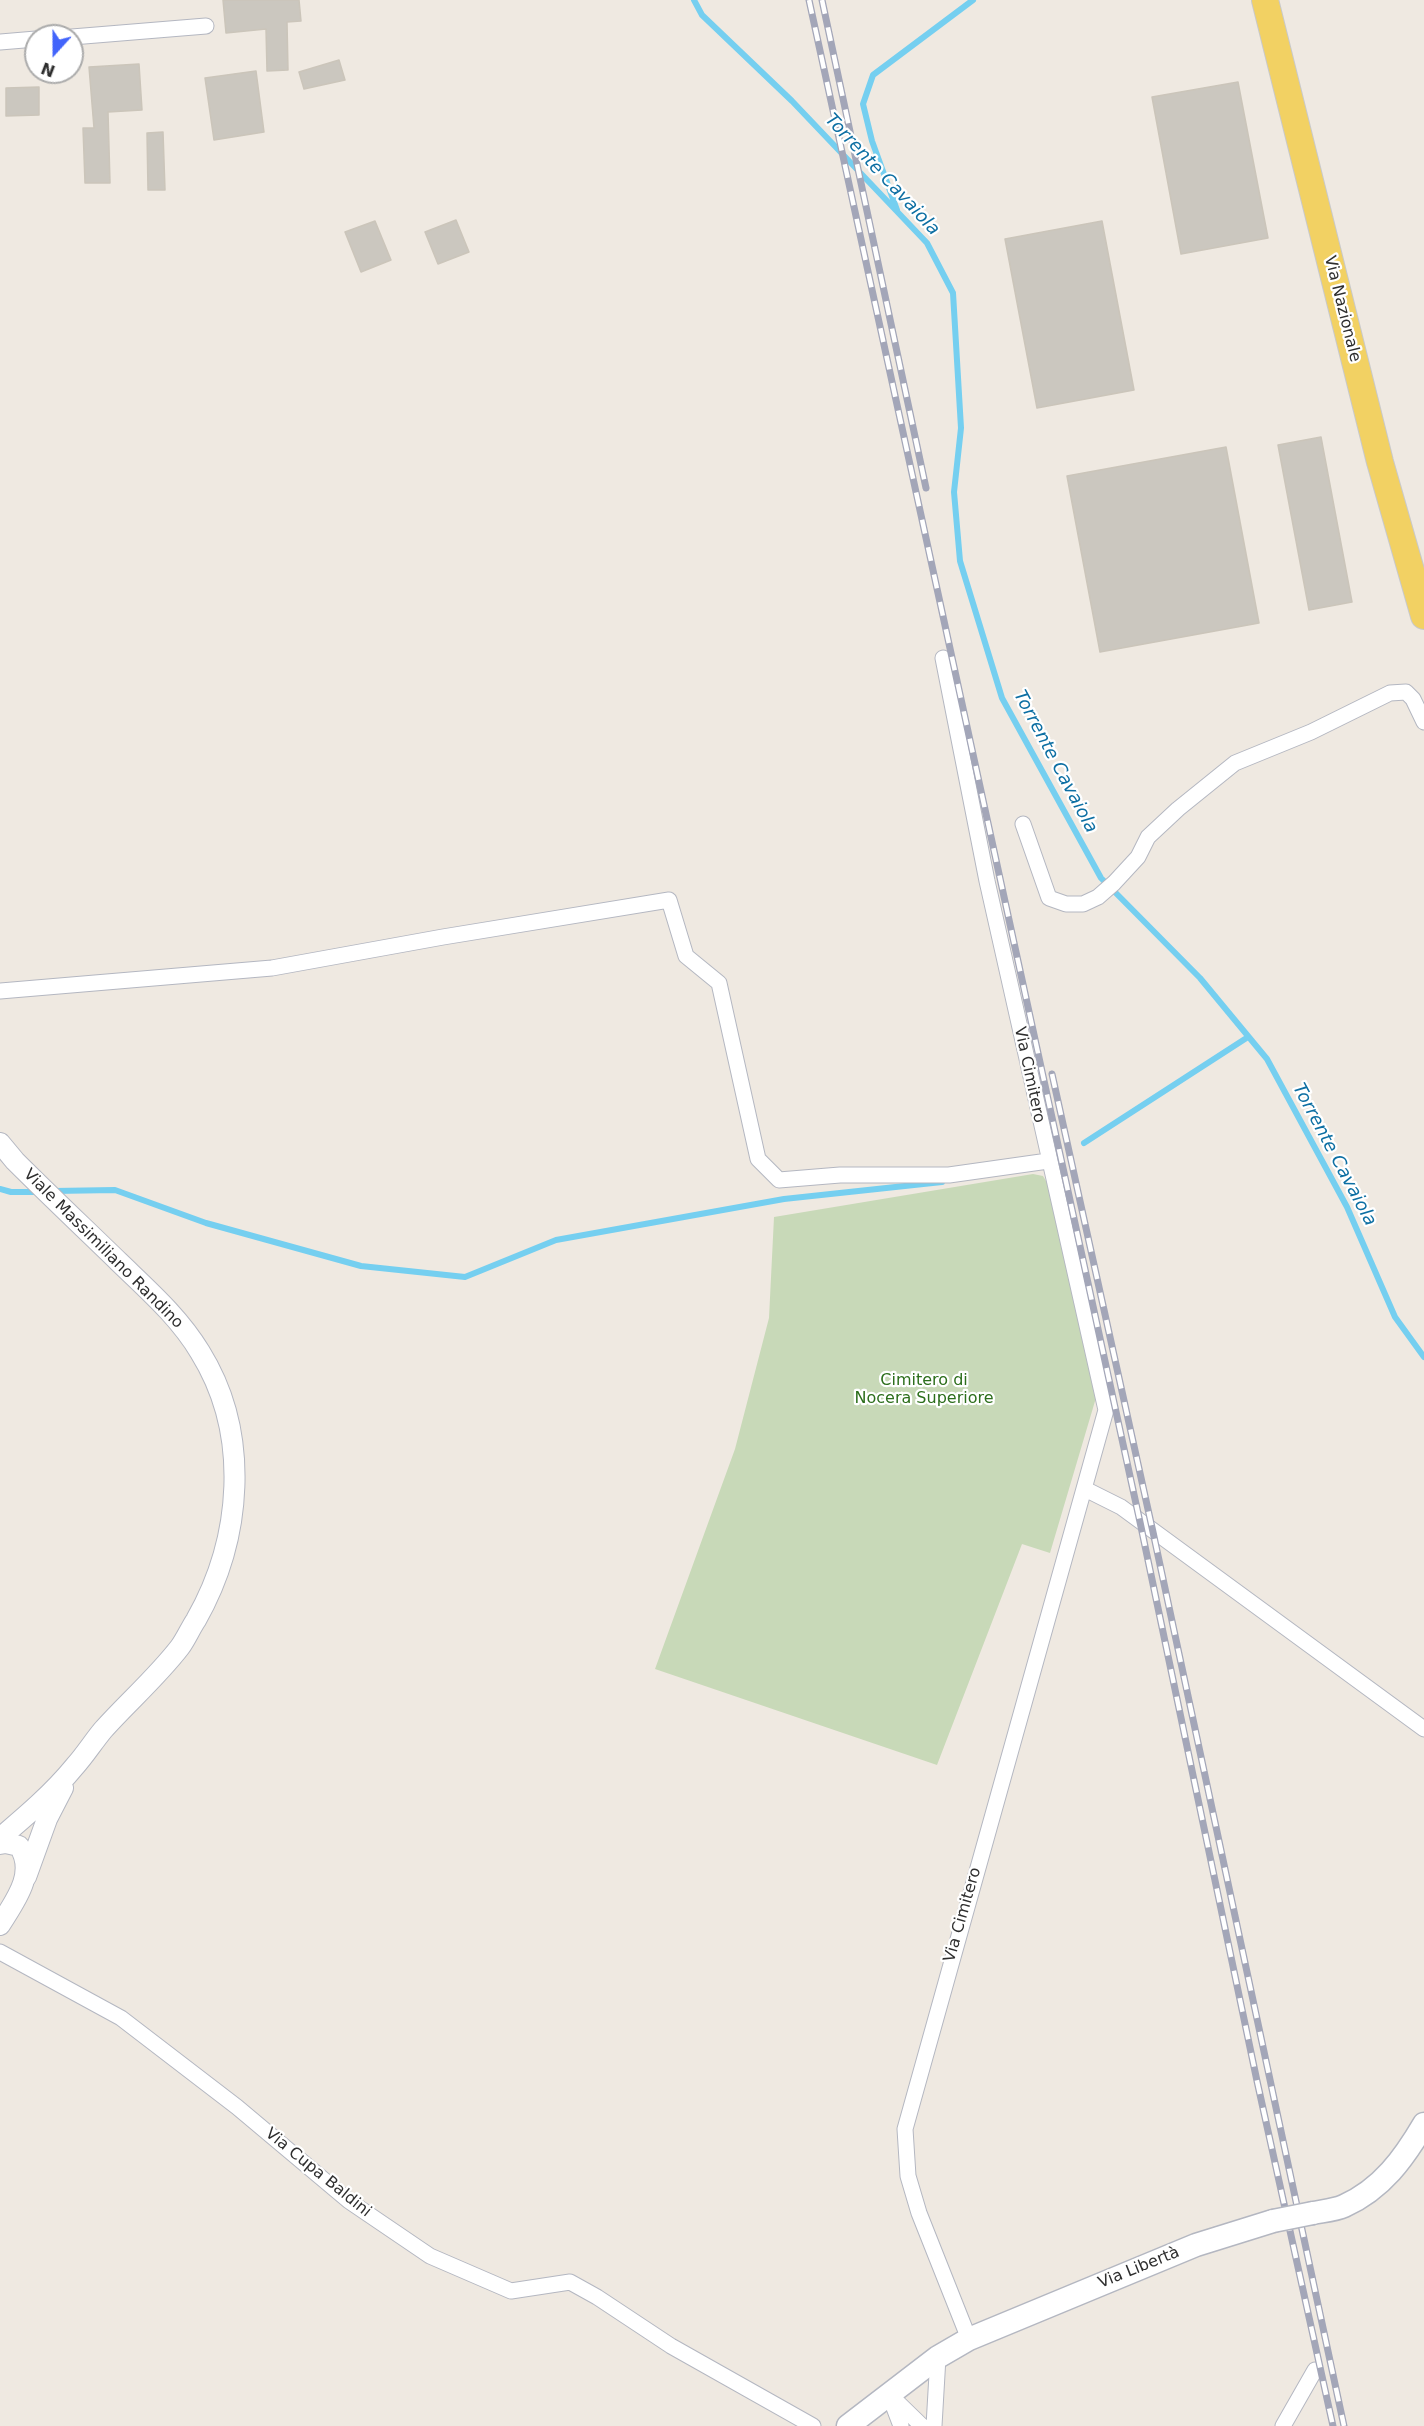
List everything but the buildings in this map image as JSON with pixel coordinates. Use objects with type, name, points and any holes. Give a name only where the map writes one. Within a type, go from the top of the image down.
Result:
[{"type":"main road","name":"Via Nazionale","points":[[1266,0],[1380,462],[1424,616]]},
{"type":"main road","name":"Via Libertà","points":[[848,2426],[938,2357],[969,2339],[1196,2245],[1274,2222],[1343,2207],[1377,2187],[1406,2155],[1424,2124]]},
{"type":"street","points":[[84,35],[206,26]]},
{"type":"street","points":[[0,42],[24,40]]},
{"type":"street","name":"Via Cimitero","points":[[943,658],[984,871],[1106,1410],[1008,1752],[905,2129],[908,2176],[919,2213],[969,2339]]},
{"type":"street","points":[[1023,824],[1049,898],[1066,904],[1083,904],[1100,896],[1114,883],[1138,857],[1148,837],[1178,808],[1235,763],[1311,732],[1390,693],[1406,692],[1413,699],[1424,722]]},
{"type":"street","points":[[0,991],[272,968],[669,900],[686,956],[719,983],[758,1159],[779,1180],[840,1175],[949,1175],[1048,1161]]},
{"type":"street","name":"Viale Massimiliano Randino","points":[[0,1143],[15,1161],[173,1314],[215,1378],[233,1448],[236,1486],[231,1530],[211,1593],[181,1646],[103,1730],[74,1767]]},
{"type":"street","points":[[1085,1489],[1121,1507],[1424,1729]]},
{"type":"street","points":[[0,1838],[42,1801],[74,1767]]},
{"type":"street","points":[[0,1925],[17,1899],[47,1819],[74,1767]]},
{"type":"street","points":[[0,1844],[19,1846],[25,1856],[26,1877]]},
{"type":"street","name":"Via Cupa Baldini","points":[[0,1952],[121,2018],[237,2107],[349,2201],[430,2256],[511,2291],[570,2282],[597,2296],[671,2346],[813,2426]]},
{"type":"street","points":[[934,2426],[938,2357]]},
{"type":"street","points":[[1283,2426],[1315,2370]]},
{"type":"street","points":[[889,2394],[901,2426]]},
{"type":"street","points":[[889,2394],[922,2426]]},
{"type":"green space","name":"Cimitero di Nocera Superiore","points":[[1033,1174],[1043,1176],[1049,1186],[1098,1391],[1050,1553],[1022,1544],[937,1765],[655,1669],[735,1449],[769,1318],[774,1217]]},
{"type":"waterway","name":"Torrente Cavaiola","points":[[694,0],[702,15],[792,101],[927,243],[953,293],[961,428],[954,492],[960,561],[1002,698],[1101,878],[1200,978],[1267,1059],[1347,1207],[1395,1317],[1424,1357]]},
{"type":"waterway","points":[[897,210],[872,141],[863,104],[873,75],[973,0]]},
{"type":"waterway","points":[[1084,1143],[1248,1037]]},
{"type":"waterway","points":[[54,1191],[115,1190],[206,1223],[361,1266],[465,1277],[556,1240],[784,1199],[942,1182]]},
{"type":"waterway","points":[[0,1189],[11,1192],[38,1192]]},
{"type":"railway","points":[[809,0],[1140,1522],[1257,2081],[1333,2426]]},
{"type":"railway","points":[[822,0],[926,488]]},
{"type":"railway","points":[[1052,1074],[1153,1532],[1344,2426]]}]
